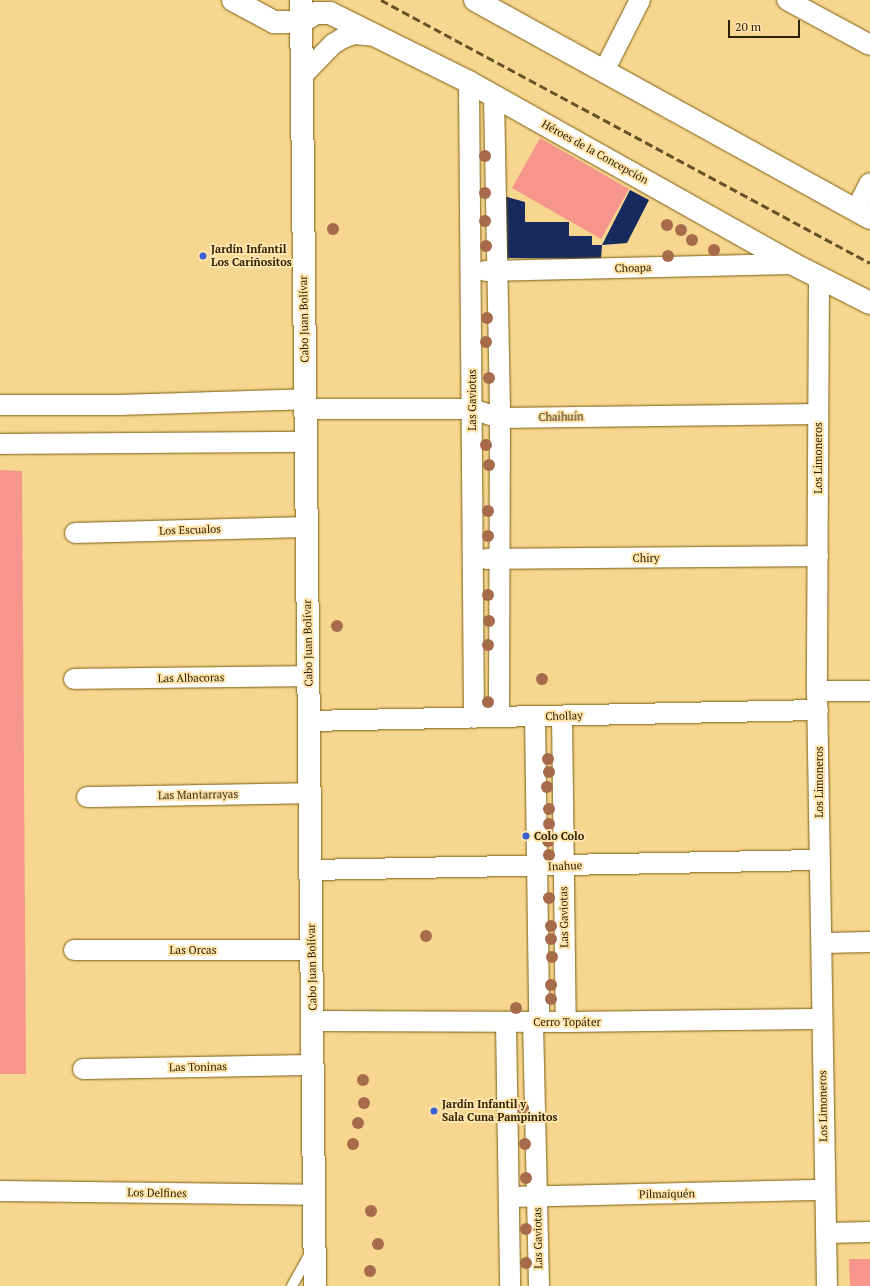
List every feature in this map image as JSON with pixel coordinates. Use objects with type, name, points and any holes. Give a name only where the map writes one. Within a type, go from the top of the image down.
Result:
[{"type":"street","name":"Héroes de la Concepción","points":[[233,0],[274,22],[306,12],[330,13],[469,82],[793,264],[870,303]]},
{"type":"street","points":[[475,0],[863,214],[870,183]]},
{"type":"street","points":[[604,71],[640,0]]},
{"type":"street","points":[[793,1],[870,45]]},
{"type":"street","name":"Cabo Juan Bolívar","points":[[306,12],[302,77],[315,1286]]},
{"type":"street","points":[[302,77],[333,44],[343,38],[354,34],[376,36]]},
{"type":"street","name":"Las Gaviotas","points":[[469,82],[472,271],[474,718]]},
{"type":"street","points":[[494,96],[500,418],[499,717]]},
{"type":"street","name":"Choapa","points":[[472,271],[793,264]]},
{"type":"street","name":"Los Limoneros","points":[[820,277],[818,414],[818,700],[824,1190],[827,1233],[826,1286]]},
{"type":"street","name":"Chaihuín","points":[[0,405],[305,404],[472,409],[500,418],[818,414]]},
{"type":"street","points":[[0,444],[306,442]]},
{"type":"street","name":"Los Escualos","points":[[75,533],[306,527]]},
{"type":"street","name":"Chiry","points":[[474,559],[818,556]]},
{"type":"street","name":"Las Albacoras","points":[[74,679],[308,676]]},
{"type":"street","name":"Chollay","points":[[309,721],[562,716],[818,700],[870,691]]},
{"type":"street","name":"Las Gaviotas","points":[[562,716],[566,1022]]},
{"type":"street","name":"Las Gaviotas","points":[[535,717],[537,867],[537,1197],[539,1286]]},
{"type":"street","name":"Las Mantarrayas","points":[[87,797],[309,793]]},
{"type":"street","name":"Inahue","points":[[310,870],[537,867],[564,865],[819,860]]},
{"type":"street","points":[[822,943],[870,942]]},
{"type":"street","name":"Las Orcas","points":[[74,950],[311,950]]},
{"type":"street","name":"Cerro Topáter","points":[[312,1021],[566,1022],[822,1019]]},
{"type":"street","points":[[506,1022],[510,1286]]},
{"type":"street","name":"Las Toninas","points":[[83,1069],[313,1065]]},
{"type":"street","name":"Pilmaiquén","points":[[508,1197],[824,1190]]},
{"type":"street","name":"Los Delfines","points":[[0,1191],[314,1195]]},
{"type":"street","points":[[827,1233],[870,1232]]},
{"type":"lane","points":[[292,1286],[315,1244]]},
{"type":"shaded area","points":[[540,138],[629,189],[601,239],[512,188]]},
{"type":"shaded area","points":[[0,470],[22,471],[26,1074],[0,1074]]},
{"type":"shaded area","points":[[849,1259],[870,1259],[870,1286],[850,1286]]},
{"type":"building","points":[[630,190],[649,200],[627,243],[602,245]]},
{"type":"building","points":[[504,196],[525,202],[525,222],[569,222],[569,236],[592,236],[592,245],[602,245],[601,259],[504,258]]},
{"type":"railway","points":[[381,0],[870,263]]},
{"type":"place","name":"Jardín Infantil Los Cariñositos","points":[[203,256]]},
{"type":"place","name":"Colo Colo","points":[[526,836]]},
{"type":"place","name":"Jardín Infantil y Sala Cuna Pampinitos","points":[[434,1111]]}]
